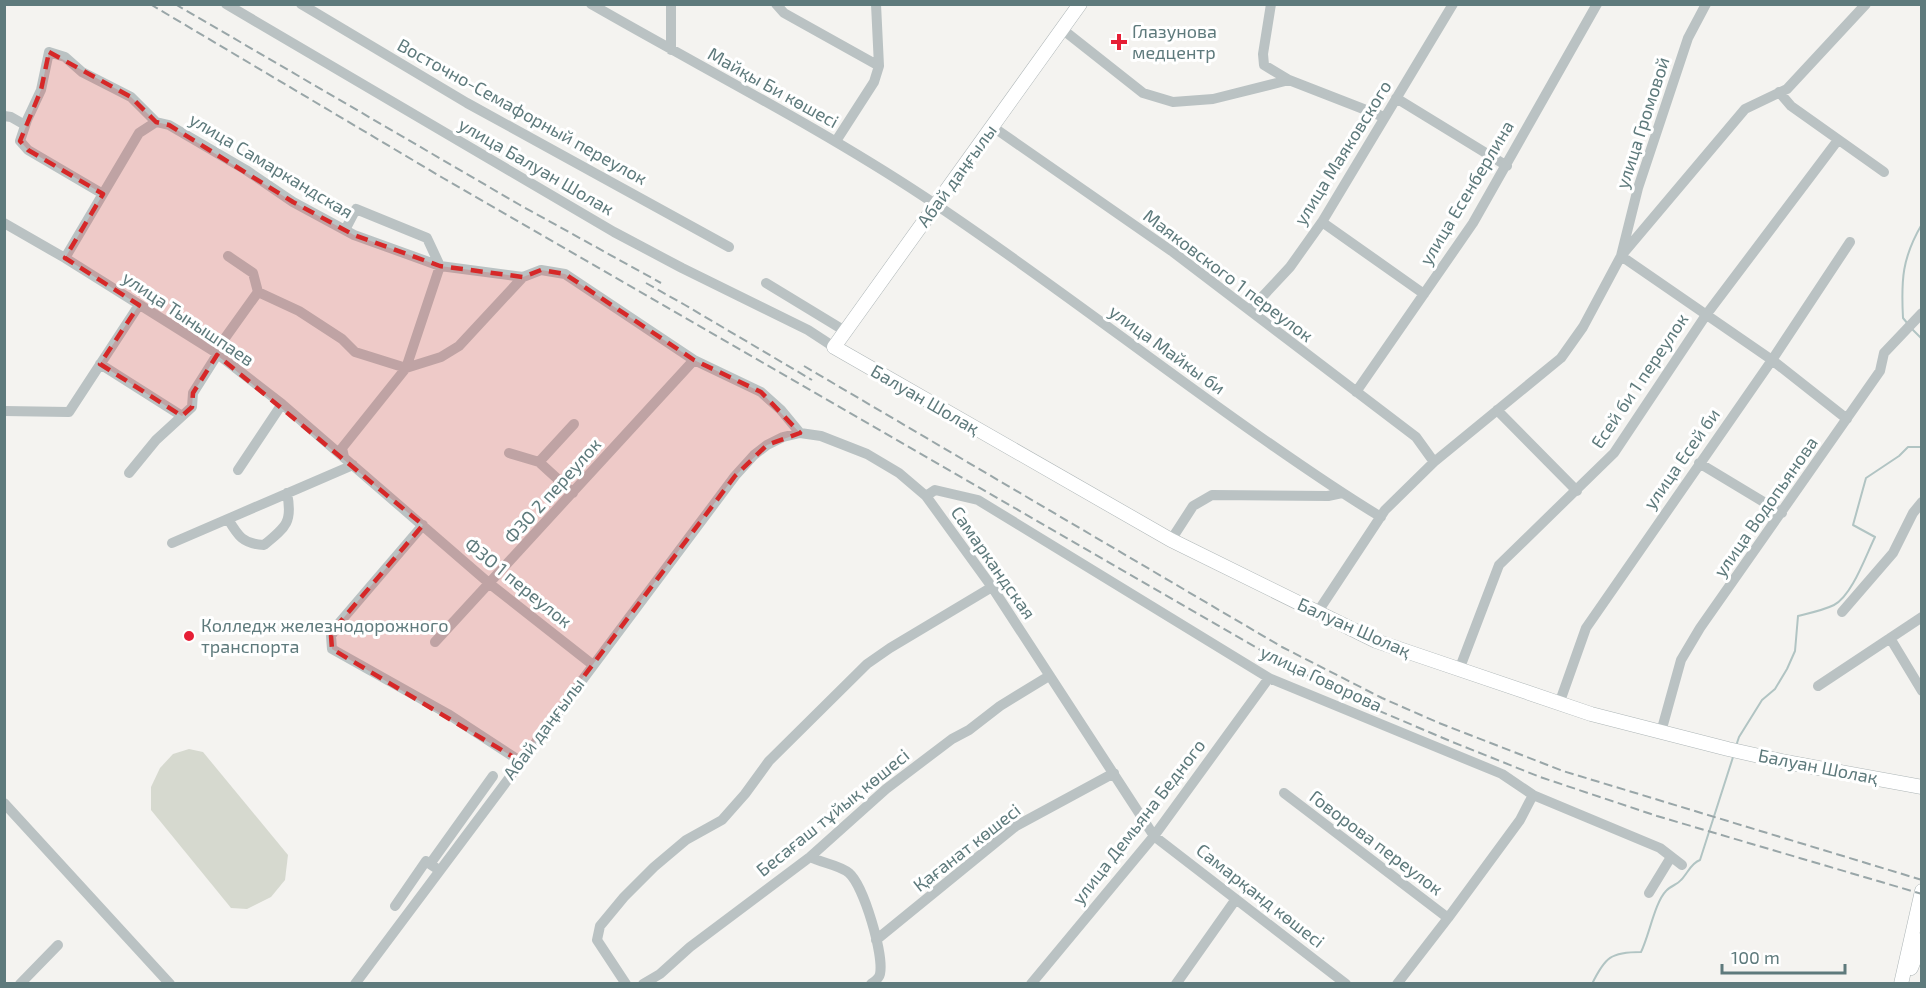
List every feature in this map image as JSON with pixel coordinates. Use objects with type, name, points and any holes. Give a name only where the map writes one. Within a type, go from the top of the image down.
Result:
[{"type":"main road","name":"Абай даңғылы","points":[[834,347],[1080,4]]},
{"type":"main road","name":"Балуан Шолақ","points":[[834,347],[1171,540],[1376,641],[1560,704],[1661,732],[1786,762],[1922,787]]},
{"type":"main road","points":[[1903,984],[1922,891]]},
{"type":"main road","points":[[1903,984],[1922,940]]},
{"type":"street","name":"улица Балуан Шолак","points":[[226,4],[614,232],[808,330],[834,347]]},
{"type":"street","name":"Восточно-Семафорный переулок","points":[[301,4],[467,103],[729,247]]},
{"type":"street","name":"Майқы Би көшесі","points":[[591,4],[836,141],[936,205]]},
{"type":"street","points":[[671,4],[671,50]]},
{"type":"street","points":[[776,4],[784,13],[879,66]]},
{"type":"street","points":[[836,141],[874,82],[879,66],[876,4]]},
{"type":"street","points":[[1272,4],[1263,54],[1264,64],[1289,80],[1384,117]]},
{"type":"street","name":"улица Маяковского","points":[[1250,310],[1290,267],[1322,222],[1454,4]]},
{"type":"street","name":"улица Есенберлина","points":[[1356,392],[1473,223],[1597,4]]},
{"type":"street","name":"улица Громовой","points":[[1621,256],[1641,177],[1688,38],[1706,4]]},
{"type":"street","points":[[1317,613],[1385,510],[1434,462],[1561,358],[1583,327],[1621,256],[1745,109],[1787,89],[1866,4]]},
{"type":"street","points":[[1062,29],[1143,93],[1173,102],[1213,99],[1289,80]]},
{"type":"street","name":"улица Самаркандская","points":[[25,125],[42,90],[49,52],[65,57],[82,72],[131,97],[156,122],[169,125],[246,170],[292,202],[354,234],[440,266],[523,277],[540,270],[565,274],[694,360],[761,392],[781,410],[800,433]]},
{"type":"street","points":[[1779,92],[1791,106],[1884,172]]},
{"type":"street","points":[[1396,98],[1507,165]]},
{"type":"street","points":[[4,116],[11,117],[25,125],[20,141],[28,150],[103,194]]},
{"type":"street","points":[[65,258],[139,133],[156,122]]},
{"type":"street","name":"Маяковского 1 переулок","points":[[993,127],[1173,252],[1416,436],[1434,462]]},
{"type":"street","name":"Есей би 1 переулок","points":[[1459,670],[1499,565],[1614,453],[1706,315],[1838,140]]},
{"type":"street","name":"улица Майкы би","points":[[936,205],[1173,376],[1342,493],[1381,517]]},
{"type":"street","points":[[344,456],[342,448],[406,368],[440,266],[427,238],[356,209],[345,230]]},
{"type":"street","points":[[1322,222],[1424,294]]},
{"type":"street","name":"улица Тынышпаев","points":[[4,223],[65,258],[216,353],[344,456]]},
{"type":"street","name":"улица Есей би","points":[[1560,704],[1586,628],[1772,360],[1850,242]]},
{"type":"street","points":[[129,473],[156,440],[192,407],[193,393],[216,353],[258,292],[253,273],[228,256]]},
{"type":"street","points":[[1621,256],[1772,360],[1847,419]]},
{"type":"street","points":[[258,292],[299,311],[342,339],[356,352],[406,368],[441,357],[459,346],[523,277]]},
{"type":"street","points":[[766,283],[845,331]]},
{"type":"street","points":[[4,411],[69,412],[139,304]]},
{"type":"street","name":"улица Водопьянова","points":[[1661,732],[1681,660],[1700,628],[1880,371],[1884,353],[1922,314]]},
{"type":"street","name":"ФЗО 2 переулок","points":[[435,642],[694,360]]},
{"type":"street","points":[[100,364],[182,416]]},
{"type":"street","points":[[238,470],[282,404]]},
{"type":"street","points":[[1497,410],[1577,491]]},
{"type":"street","points":[[539,462],[574,424]]},
{"type":"street","name":"Абай даңғылы","points":[[354,984],[434,867],[520,761],[735,476],[754,454],[767,445],[783,437],[800,433]]},
{"type":"street","name":"Самаркандская","points":[[800,433],[821,436],[867,453],[899,472],[926,496],[992,587],[1154,836]]},
{"type":"street","points":[[509,453],[539,462],[573,494]]},
{"type":"street","name":"ФЗО 1 переулок","points":[[344,456],[490,584],[593,665]]},
{"type":"street","points":[[1699,463],[1782,513]]},
{"type":"street","points":[[172,543],[353,465]]},
{"type":"street","name":"улица Говорова","points":[[926,496],[936,490],[978,500],[1269,678],[1502,774],[1533,795],[1660,848],[1682,865]]},
{"type":"street","points":[[228,519],[236,533],[250,544],[264,545],[289,521],[287,493]]},
{"type":"street","points":[[1171,540],[1193,506],[1212,495],[1328,496],[1342,493]]},
{"type":"street","points":[[1842,612],[1893,553],[1913,513],[1922,502]]},
{"type":"street","points":[[423,525],[340,622],[331,636],[332,649],[448,714],[520,761]]},
{"type":"street","points":[[626,984],[597,940],[600,926],[624,897],[686,840],[722,820],[769,761],[867,664],[992,587]]},
{"type":"street","points":[[1818,686],[1922,617]]},
{"type":"street","points":[[1890,638],[1922,691]]},
{"type":"street","name":"Бесағаш тұйық көшесі","points":[[643,984],[660,974],[690,947],[810,857],[886,789],[952,739],[1049,676]]},
{"type":"street","name":"улица Демьяна Бедного","points":[[1031,984],[1154,836],[1269,678]]},
{"type":"street","name":"Қағанат көшесі","points":[[876,940],[1016,826],[1114,773]]},
{"type":"street","points":[[395,906],[426,861],[434,867],[493,776]]},
{"type":"street","name":"Говорова переулок","points":[[1284,793],[1448,918]]},
{"type":"street","name":"Говорова переулок","points":[[1397,984],[1520,820],[1533,795]]},
{"type":"street","points":[[4,803],[170,984]]},
{"type":"street","name":"Самарқанд көшесі","points":[[1154,836],[1346,984]]},
{"type":"street","points":[[810,857],[825,864],[840,866],[850,874],[860,888],[876,940],[880,970],[874,982]]},
{"type":"street","points":[[1649,892],[1671,857]]},
{"type":"street","points":[[1177,983],[1236,899]]},
{"type":"street","points":[[20,984],[58,945]]},
{"type":"highlighted area","points":[[49,52],[131,97],[156,122],[169,125],[293,202],[354,235],[440,266],[523,277],[541,270],[565,274],[694,360],[761,392],[800,433],[767,445],[735,476],[520,761],[332,649],[331,636],[340,622],[423,525],[217,355],[193,393],[192,407],[182,416],[100,364],[139,305],[65,258],[103,194],[28,150],[20,141],[41,90]]},
{"type":"shaded area","points":[[189,749],[203,752],[288,855],[285,880],[271,897],[247,909],[231,908],[151,810],[151,787],[160,768],[173,754]]},
{"type":"waterway","points":[[1908,324],[1903,318],[1904,270],[1910,248],[1922,224]]},
{"type":"waterway","points":[[1911,328],[1922,339]]},
{"type":"waterway","points":[[1736,746],[1739,737],[1762,700],[1775,689],[1787,669],[1795,651],[1798,616],[1834,605],[1847,593],[1858,574],[1875,537],[1853,525],[1866,478],[1899,456],[1908,447],[1922,447]]},
{"type":"waterway","points":[[1592,984],[1605,962],[1610,958],[1623,953],[1641,952],[1662,896],[1679,882],[1694,863],[1700,860],[1734,754]]},
{"type":"railway","points":[[150,4],[443,178],[1285,664],[1363,704],[1540,777],[1657,816],[1922,894]]},
{"type":"railway","points":[[175,4],[520,205],[661,283]]},
{"type":"railway","points":[[646,283],[812,380]]},
{"type":"railway","points":[[804,366],[1282,647],[1382,698],[1439,723],[1563,771],[1922,880]]},
{"type":"place","name":"Глазунова медцентр","points":[[1119,42]]},
{"type":"place","name":"Колледж железнодорожного транспорта","points":[[189,636]]}]
